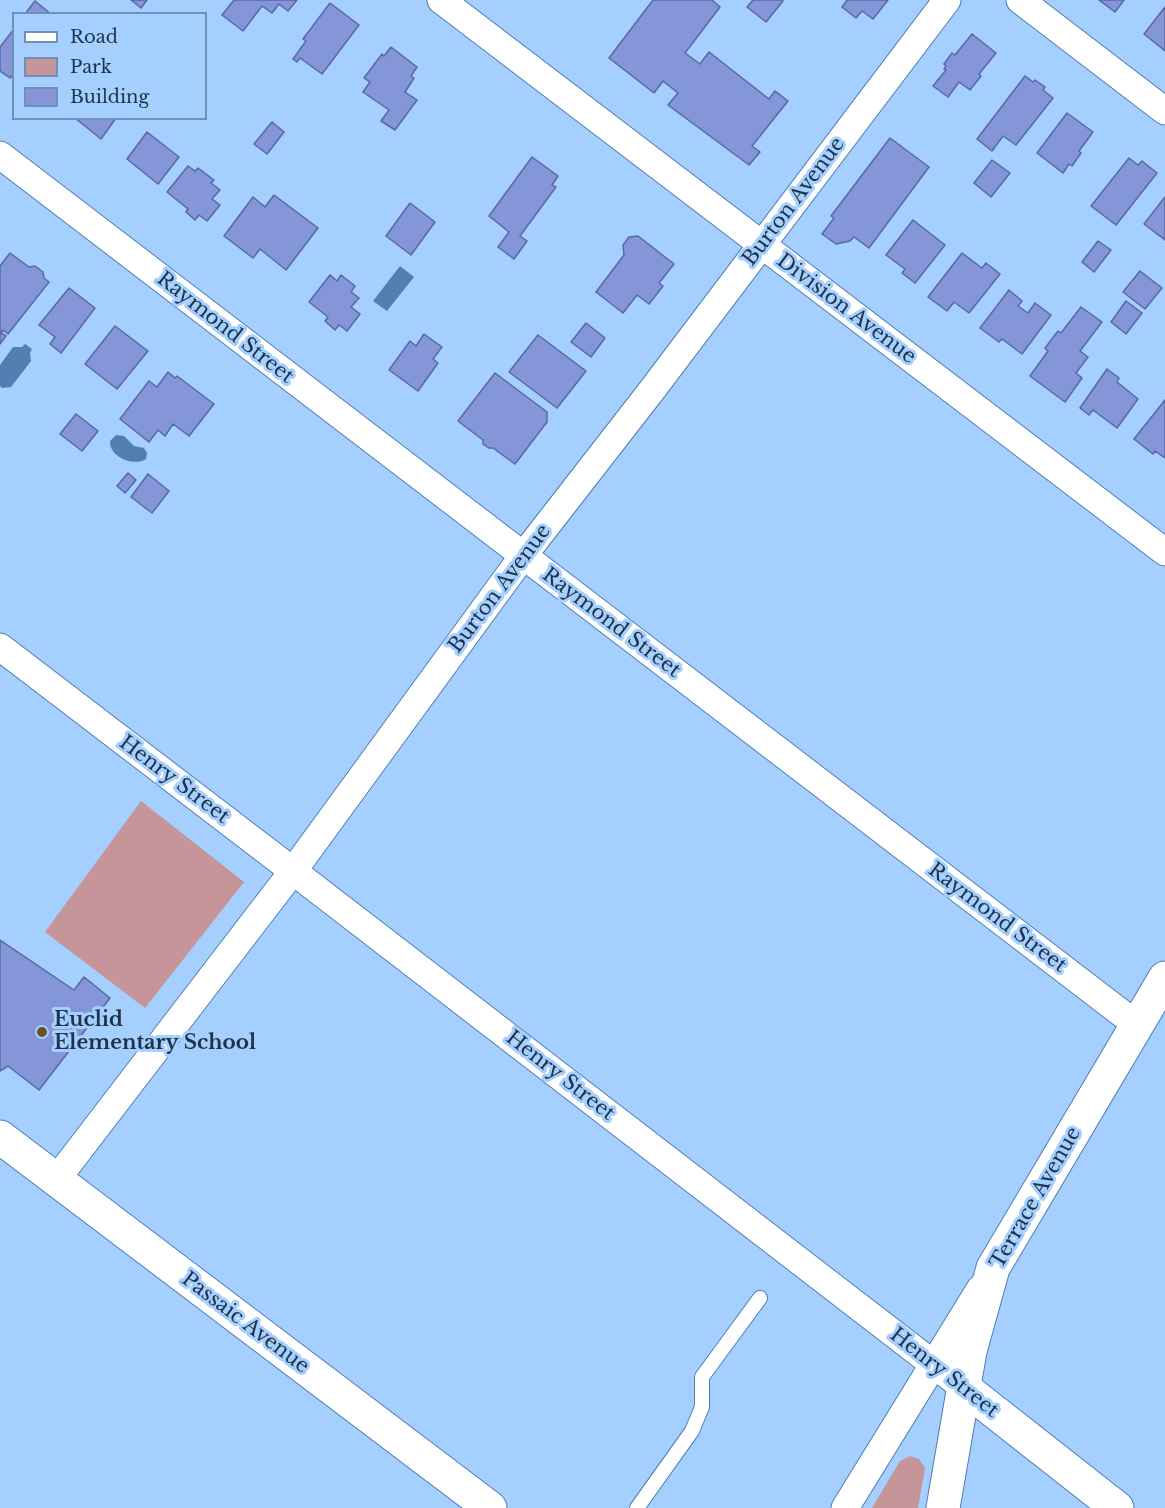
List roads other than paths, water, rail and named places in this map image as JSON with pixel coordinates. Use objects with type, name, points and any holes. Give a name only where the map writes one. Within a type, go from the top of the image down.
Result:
[{"type":"street","name":"Division Avenue","points":[[441,0],[1165,552]]},
{"type":"street","name":"Burton Avenue","points":[[56,1180],[293,871],[523,556],[659,381],[947,0]]},
{"type":"street","points":[[1020,0],[1165,111]]},
{"type":"street","name":"Raymond Street","points":[[0,155],[1137,1025]]},
{"type":"street","name":"Henry Street","points":[[0,647],[934,1364],[1117,1508]]},
{"type":"street","name":"Terrace Avenue","points":[[943,1508],[963,1388],[993,1268],[1165,978]]},
{"type":"street","name":"Passaic Avenue","points":[[0,1137],[473,1503]]},
{"type":"street","points":[[845,1508],[993,1268]]},
{"type":"lane","points":[[637,1508],[692,1431],[702,1407],[702,1377],[760,1298]]},
{"type":"water","points":[[400,266],[414,277],[387,311],[373,301]]},
{"type":"water","points":[[25,344],[32,349],[31,361],[11,387],[2,388],[0,386],[0,365],[13,347],[22,347]]},
{"type":"water","points":[[116,435],[124,436],[134,446],[144,448],[147,453],[146,459],[135,462],[118,456],[111,447],[110,441]]},
{"type":"place","name":"Euclid Elementary School","points":[[42,1032]]}]
